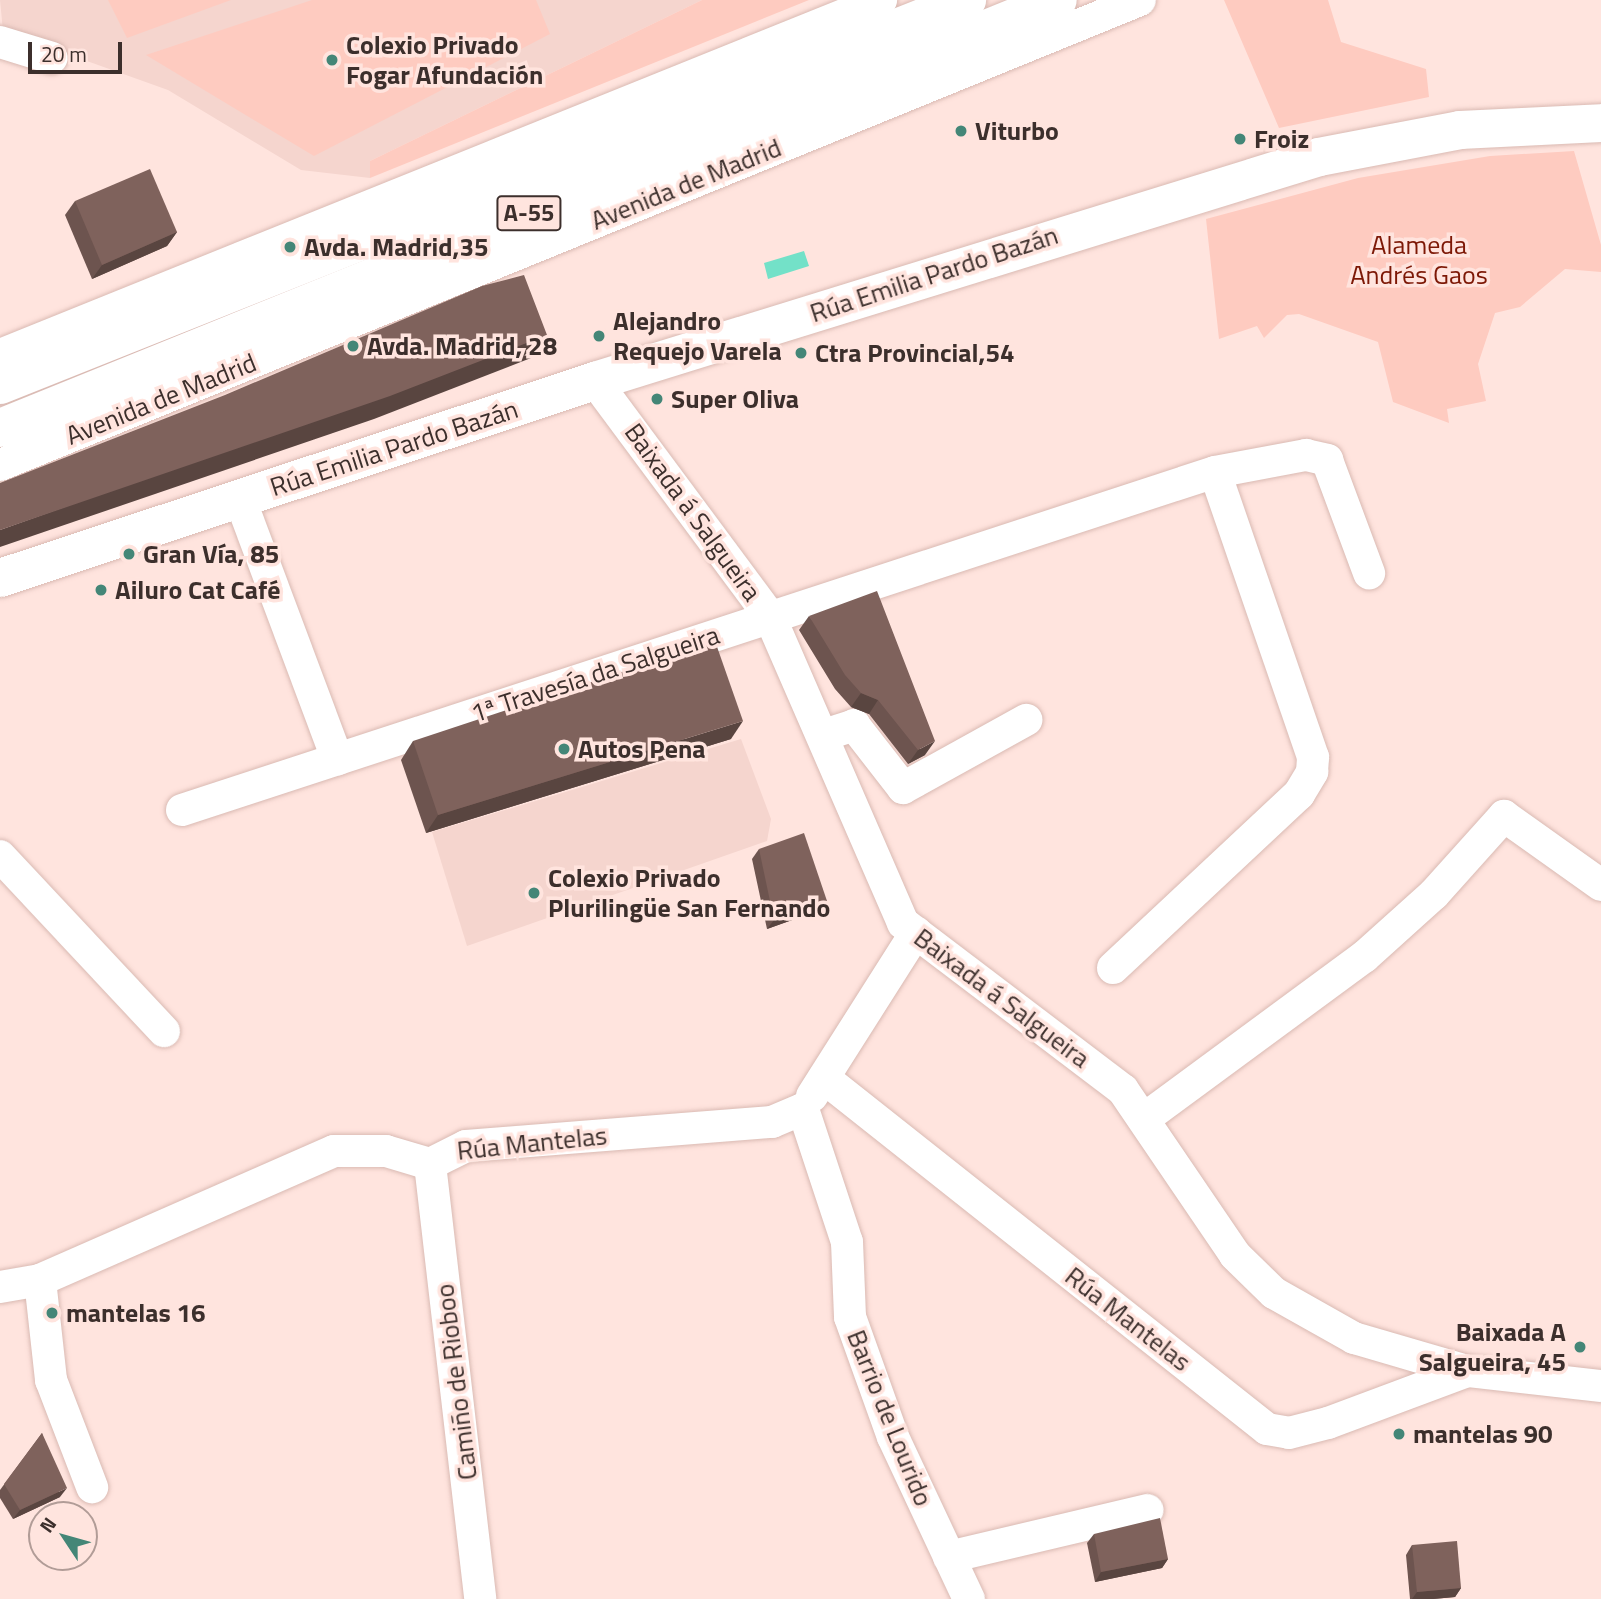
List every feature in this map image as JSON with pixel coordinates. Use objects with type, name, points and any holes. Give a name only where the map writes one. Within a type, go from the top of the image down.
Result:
[{"type":"main road","name":"A-55","points":[[0,385],[967,0]]},
{"type":"main road","name":"Avenida de Madrid","points":[[0,428],[1058,0]]},
{"type":"main road","name":"Rúa Emilia Pardo Bazán","points":[[0,578],[595,381],[1351,148],[1460,130],[1601,123]]},
{"type":"street","points":[[0,355],[881,0]]},
{"type":"street","name":"Avenida de Madrid","points":[[0,466],[1140,0]]},
{"type":"street","points":[[0,42],[52,58]]},
{"type":"street","name":"Baixada á Salgueira","points":[[595,381],[770,617],[824,735],[895,908],[916,932],[1123,1090],[1212,1229],[1274,1293],[1353,1339],[1467,1371],[1601,1386]]},
{"type":"street","name":"1ª Travesía da Salgueira","points":[[182,810],[1211,473],[1306,455],[1327,460],[1369,573]]},
{"type":"street","points":[[1113,968],[1298,794],[1312,772],[1313,757],[1211,473]]},
{"type":"street","points":[[240,499],[337,759]]},
{"type":"street","points":[[824,735],[854,725],[903,788],[917,786],[1026,720]]},
{"type":"street","points":[[1144,1119],[1364,957],[1434,894],[1504,816],[1601,885]]},
{"type":"street","points":[[0,856],[164,1031]]},
{"type":"street","points":[[803,1109],[916,932]]},
{"type":"street","name":"Rúa Mantelas","points":[[824,1078],[1267,1429],[1289,1433],[1328,1423],[1467,1371]]},
{"type":"street","name":"Rúa Mantelas","points":[[0,1287],[40,1280],[334,1150],[386,1151],[430,1164],[443,1152],[466,1146],[772,1122],[803,1109]]},
{"type":"street","name":"Barrio de Lourido","points":[[803,1109],[847,1242],[850,1317],[893,1437],[969,1599]]},
{"type":"street","name":"Camiño de Rioboo","points":[[430,1164],[480,1599]]},
{"type":"street","points":[[40,1280],[51,1380],[92,1487]]},
{"type":"street","points":[[949,1557],[1148,1510]]},
{"type":"shaded area","name":"Colexio Privado Fogar Afundación","points":[[0,0],[702,0],[370,161],[370,178],[301,170],[168,90],[3,31]]},
{"type":"shaded area","points":[[804,251],[809,266],[768,279],[764,263]]},
{"type":"shaded area","name":"Colexio Privado Plurilingüe San Fernando","points":[[741,739],[771,819],[767,841],[467,946],[432,832]]},
{"type":"green space","points":[[108,0],[231,0],[127,38]]},
{"type":"green space","points":[[312,0],[536,0],[550,34],[314,156],[146,55]]},
{"type":"green space","points":[[702,0],[809,0],[370,178],[370,161]]},
{"type":"green space","points":[[1224,0],[1328,0],[1341,42],[1426,69],[1429,97],[1279,128]]},
{"type":"green space","name":"Alameda Andrés Gaos","points":[[1574,151],[1601,245],[1601,272],[1565,269],[1520,307],[1495,313],[1478,364],[1486,401],[1447,409],[1449,423],[1393,402],[1378,342],[1299,314],[1287,315],[1264,338],[1257,326],[1219,339],[1206,219],[1358,178],[1490,156]]},
{"type":"building","points":[[150,169],[177,232],[102,265],[75,201]]},
{"type":"building","points":[[524,275],[547,335],[390,396],[0,530],[0,483],[225,395],[482,286]]},
{"type":"building","points":[[877,591],[935,741],[918,750],[878,700],[861,693],[845,675],[809,616]]},
{"type":"building","name":"Autos Pena","points":[[715,641],[743,721],[438,815],[413,741]]},
{"type":"building","points":[[804,833],[827,901],[774,920],[759,849]]},
{"type":"building","points":[[42,1433],[67,1488],[39,1501],[28,1501],[28,1506],[20,1510],[4,1484]]},
{"type":"building","points":[[1160,1518],[1168,1559],[1101,1572],[1094,1534]]},
{"type":"building","points":[[1457,1541],[1461,1588],[1417,1592],[1412,1545]]},
{"type":"place","name":"Colexio Privado Fogar Afundación","points":[[332,60]]},
{"type":"place","name":"Viturbo","points":[[961,131]]},
{"type":"place","name":"Froiz","points":[[1240,139]]},
{"type":"place","name":"Avda. Madrid,35","points":[[290,247]]},
{"type":"place","name":"Alejandro Requejo Varela","points":[[599,336]]},
{"type":"place","name":"Avda. Madrid, 28","points":[[353,346]]},
{"type":"place","name":"Ctra Provincial,54","points":[[801,353]]},
{"type":"place","name":"Super Oliva","points":[[657,399]]},
{"type":"place","name":"Gran Vía, 85","points":[[129,554]]},
{"type":"place","name":"Ailuro Cat Café","points":[[101,590]]},
{"type":"place","name":"Autos Pena","points":[[564,749]]},
{"type":"place","name":"Colexio Privado Plurilingüe San Fernando","points":[[534,893]]},
{"type":"place","name":"mantelas 16","points":[[52,1313]]},
{"type":"place","name":"Baixada A Salgueira, 45","points":[[1580,1347]]},
{"type":"place","name":"mantelas 90","points":[[1399,1434]]}]
